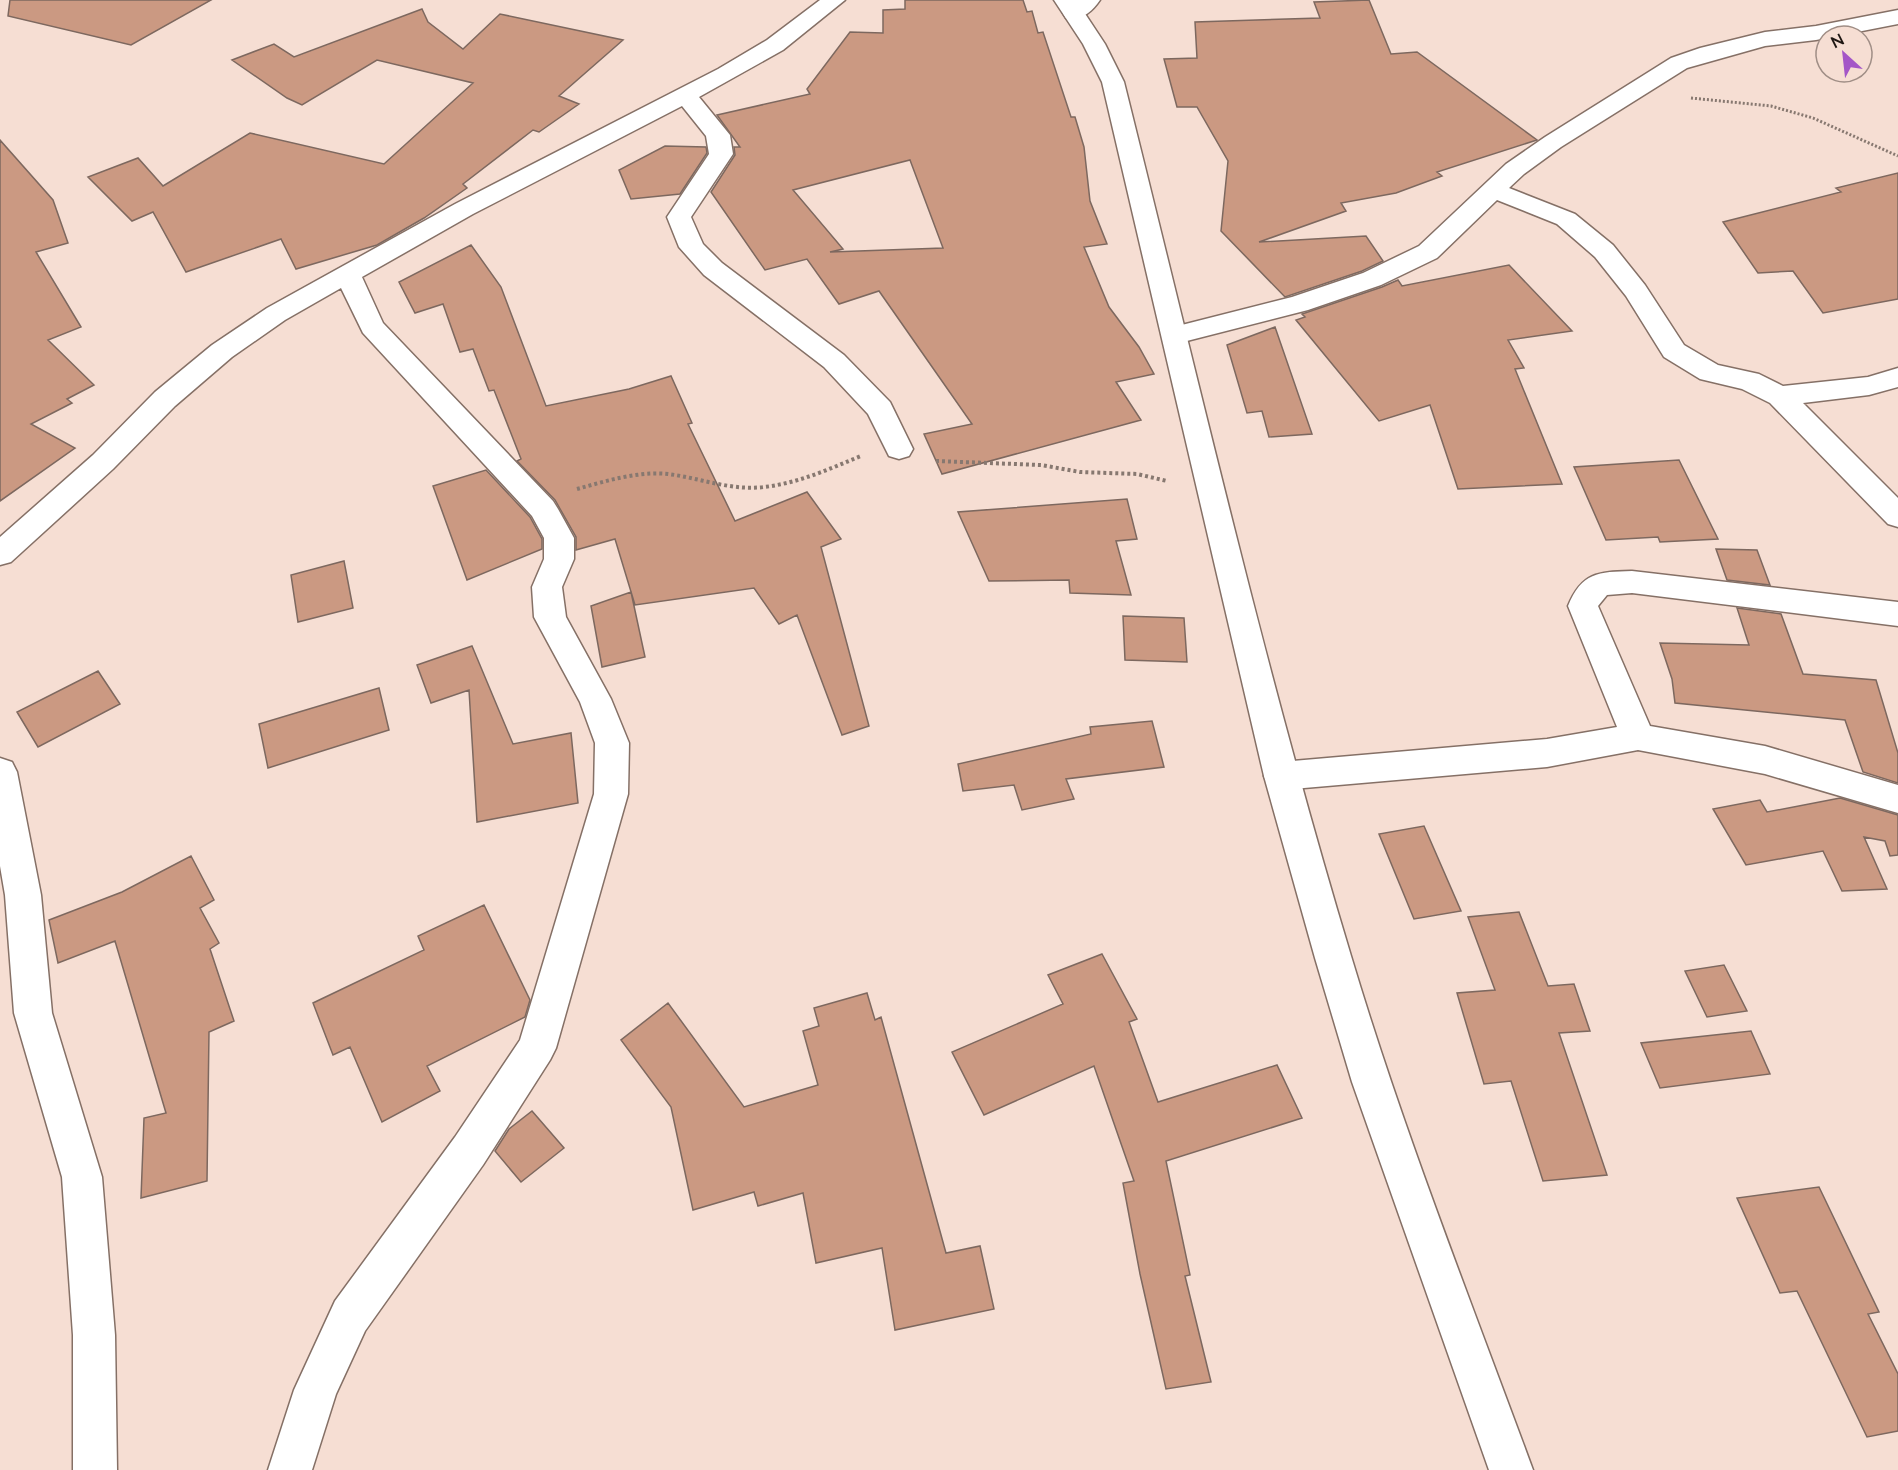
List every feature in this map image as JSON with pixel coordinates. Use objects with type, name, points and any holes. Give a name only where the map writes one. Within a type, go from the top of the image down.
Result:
[{"type":"street","points":[[0,554],[103,462],[165,399],[222,351],[276,314],[464,209],[685,95],[775,45],[834,0]]},
{"type":"street","points":[[1076,4],[1113,82],[1281,776],[1371,1082],[1511,1470]]},
{"type":"street","points":[[1871,4],[1898,16]]},
{"type":"street","points":[[1176,335],[1299,304],[1372,279],[1428,252],[1515,169],[1553,142],[1679,63],[1708,52],[1765,39],[1816,33],[1898,16]]},
{"type":"street","points":[[685,95],[718,135],[721,154],[679,218],[692,248],[713,269],[834,361],[880,409],[899,449]]},
{"type":"street","points":[[1493,190],[1566,219],[1604,250],[1636,291],[1674,351],[1710,373],[1749,381],[1780,396],[1898,516]]},
{"type":"street","points":[[290,1470],[316,1390],[350,1316],[469,1151],[537,1048],[611,794],[612,743],[596,699],[567,652],[550,617],[547,587],[559,559],[559,538],[543,509],[372,327],[348,274]]},
{"type":"street","points":[[1780,396],[1869,386],[1898,377]]},
{"type":"street","points":[[1638,737],[1582,606],[1587,592],[1598,585],[1632,582],[1898,614]]},
{"type":"street","points":[[1281,776],[1547,753],[1638,737],[1765,760],[1898,799]]},
{"type":"street","points":[[0,772],[23,895],[33,1013],[82,1177],[94,1335],[95,1470]]},
{"type":"path","points":[[1631,93],[1771,106],[1813,118],[1898,156]]},
{"type":"building","points":[[10,0],[211,0],[131,45],[8,16]]},
{"type":"building","points":[[905,0],[1023,0],[1027,12],[1032,11],[1038,33],[1043,32],[1071,117],[1075,117],[1084,147],[1090,201],[1107,244],[1084,247],[1109,307],[1139,347],[1154,374],[1116,382],[1141,420],[942,474],[924,434],[972,424],[879,291],[839,304],[807,259],[765,270],[711,192],[735,155],[734,147],[740,147],[717,115],[810,94],[807,89],[850,32],[883,33],[883,10],[905,9]],"holes":[[[910,160],[943,248],[830,252],[843,249],[793,190]]]},
{"type":"building","points":[[1369,0],[1391,54],[1417,52],[1537,140],[1437,172],[1442,176],[1396,193],[1341,203],[1346,211],[1259,242],[1366,236],[1383,261],[1362,271],[1285,297],[1221,231],[1228,161],[1197,107],[1177,107],[1164,59],[1197,58],[1195,22],[1320,18],[1314,2]]},
{"type":"building","points":[[422,9],[428,22],[463,49],[500,14],[623,40],[559,96],[579,104],[539,132],[533,130],[463,184],[467,188],[424,218],[377,245],[296,269],[281,239],[186,272],[153,212],[132,221],[88,177],[138,158],[163,186],[250,133],[384,164],[473,83],[377,60],[302,105],[287,98],[232,60],[274,44],[294,57]]},
{"type":"building","points":[[0,140],[53,200],[68,243],[36,252],[81,327],[48,340],[94,385],[67,399],[72,403],[31,424],[75,448],[0,501]]},
{"type":"building","points":[[665,146],[706,147],[707,153],[680,194],[631,199],[619,170]]},
{"type":"building","points":[[1898,173],[1898,299],[1823,313],[1793,271],[1758,273],[1723,222],[1841,192],[1836,188]]},
{"type":"building","points":[[471,245],[501,287],[546,406],[629,389],[671,376],[692,423],[688,424],[735,521],[807,492],[841,539],[821,547],[869,726],[842,735],[797,615],[779,624],[754,588],[635,605],[615,539],[576,550],[576,537],[555,500],[517,461],[521,459],[494,390],[489,391],[473,349],[460,352],[443,304],[415,313],[399,282]]},
{"type":"building","points":[[1509,265],[1572,331],[1508,340],[1524,368],[1515,369],[1562,484],[1458,489],[1430,405],[1379,421],[1296,320],[1305,317],[1302,314],[1398,280],[1402,286]]},
{"type":"building","points":[[1275,327],[1312,434],[1269,437],[1262,411],[1247,413],[1227,345]]},
{"type":"building","points":[[1679,460],[1718,539],[1660,542],[1658,537],[1606,540],[1574,467]]},
{"type":"building","points":[[486,470],[530,517],[542,539],[542,549],[467,580],[433,486]]},
{"type":"building","points":[[1127,499],[1137,539],[1116,541],[1131,595],[1070,593],[1069,580],[989,581],[958,512]]},
{"type":"building","points":[[1716,549],[1757,550],[1770,585],[1727,580]]},
{"type":"building","points":[[344,561],[353,608],[298,622],[291,575]]},
{"type":"building","points":[[631,592],[645,657],[602,667],[591,606]]},
{"type":"building","points":[[1737,608],[1781,614],[1803,674],[1876,680],[1898,753],[1898,783],[1863,772],[1845,720],[1675,703],[1672,679],[1660,643],[1749,645]]},
{"type":"building","points":[[1123,616],[1184,618],[1187,662],[1125,660]]},
{"type":"building","points":[[472,646],[513,744],[571,733],[578,803],[477,822],[469,690],[431,703],[417,665]]},
{"type":"building","points":[[98,671],[120,704],[38,747],[17,712]]},
{"type":"building","points":[[379,688],[389,730],[268,768],[259,724]]},
{"type":"building","points":[[1152,721],[1164,767],[1066,779],[1074,799],[1022,810],[1014,785],[963,791],[958,764],[1091,734],[1090,727]]},
{"type":"building","points":[[1840,798],[1898,815],[1898,855],[1890,856],[1885,841],[1864,837],[1887,889],[1842,891],[1823,851],[1746,865],[1713,809],[1760,800],[1767,812]]},
{"type":"building","points":[[1424,826],[1461,911],[1414,919],[1379,834]]},
{"type":"building","points":[[191,856],[214,900],[200,908],[219,943],[210,949],[234,1021],[209,1032],[207,1181],[141,1198],[144,1118],[166,1113],[115,941],[58,963],[49,920],[122,892]]},
{"type":"building","points":[[484,905],[530,1000],[525,1017],[427,1066],[440,1091],[382,1122],[350,1047],[333,1055],[313,1003],[424,950],[418,936]]},
{"type":"building","points":[[1519,912],[1548,986],[1574,984],[1590,1031],[1559,1033],[1607,1175],[1543,1181],[1511,1081],[1484,1084],[1457,993],[1495,990],[1468,917]]},
{"type":"building","points":[[1102,954],[1137,1019],[1129,1022],[1158,1102],[1277,1065],[1302,1118],[1166,1161],[1190,1275],[1185,1276],[1211,1382],[1166,1389],[1140,1274],[1123,1183],[1134,1181],[1094,1066],[984,1115],[952,1052],[1063,1004],[1048,975]]},
{"type":"building","points":[[1724,965],[1747,1011],[1707,1017],[1685,971]]},
{"type":"building","points":[[867,993],[875,1020],[881,1017],[946,1253],[980,1246],[994,1309],[895,1330],[882,1248],[816,1263],[803,1193],[758,1206],[754,1192],[693,1210],[671,1107],[621,1040],[668,1003],[744,1107],[818,1085],[803,1031],[819,1026],[814,1008]]},
{"type":"building","points":[[1751,1031],[1770,1074],[1660,1088],[1641,1043]]},
{"type":"building","points":[[532,1111],[564,1148],[521,1182],[495,1151],[509,1129]]},
{"type":"building","points":[[1819,1187],[1879,1312],[1868,1314],[1898,1374],[1898,1431],[1867,1437],[1797,1291],[1780,1293],[1737,1198]]}]
